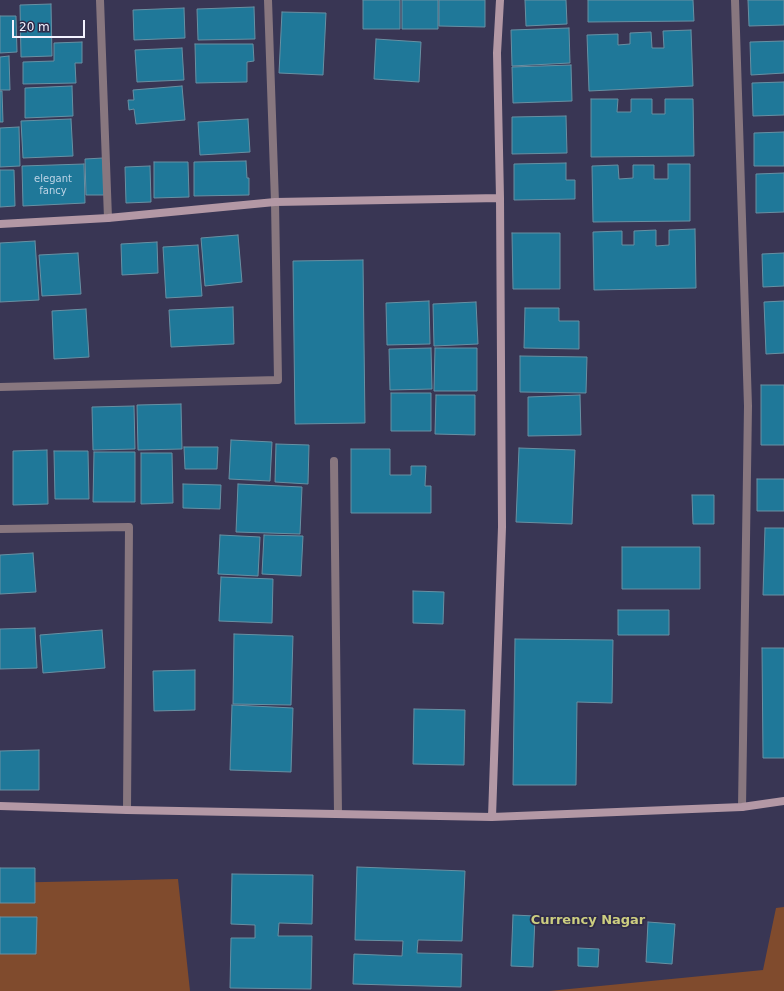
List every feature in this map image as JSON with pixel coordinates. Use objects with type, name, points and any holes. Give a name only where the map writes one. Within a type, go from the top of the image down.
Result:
[{"type":"street","points":[[100,0],[108,218]]},
{"type":"street","points":[[0,387],[278,380],[275,202],[268,0]]},
{"type":"street","points":[[492,816],[502,527],[500,198],[497,52],[500,0]]},
{"type":"street","points":[[735,0],[748,406],[742,807]]},
{"type":"street","points":[[0,224],[108,218],[275,202],[500,198]]},
{"type":"street","points":[[334,461],[338,814]]},
{"type":"street","points":[[0,529],[128,527],[128,810]]},
{"type":"street","points":[[0,806],[128,810],[492,816],[742,807],[784,801]]},
{"type":"shaded area","points":[[178,879],[190,991],[0,991],[0,883]]},
{"type":"shaded area","points":[[784,907],[784,991],[549,991],[763,970],[776,908]]},
{"type":"building","points":[[363,0],[400,0],[400,29],[363,29]]},
{"type":"building","points":[[402,0],[438,0],[438,29],[402,29]]},
{"type":"building","points":[[439,0],[485,0],[485,27],[439,26]]},
{"type":"building","points":[[525,0],[566,0],[567,24],[526,26]]},
{"type":"building","points":[[588,0],[693,0],[694,21],[588,22]]},
{"type":"building","points":[[748,0],[784,0],[784,25],[749,26]]},
{"type":"building","points":[[51,4],[52,56],[21,57],[20,5]]},
{"type":"building","points":[[254,7],[255,39],[198,40],[197,9]]},
{"type":"building","points":[[184,8],[185,38],[134,40],[133,10]]},
{"type":"building","points":[[282,12],[326,13],[323,75],[279,73]]},
{"type":"building","points":[[0,16],[16,16],[17,52],[0,53]]},
{"type":"building","points":[[569,28],[570,63],[512,66],[511,30]]},
{"type":"building","points":[[691,30],[693,86],[589,91],[587,35],[618,34],[618,45],[630,44],[630,33],[651,32],[652,48],[664,48],[663,31]]},
{"type":"building","points":[[376,39],[421,42],[419,82],[374,79]]},
{"type":"building","points":[[784,41],[784,73],[751,75],[750,42]]},
{"type":"building","points":[[82,42],[82,63],[75,63],[76,83],[23,84],[23,62],[54,61],[54,43]]},
{"type":"building","points":[[195,44],[253,44],[254,61],[247,62],[247,82],[196,83]]},
{"type":"building","points":[[182,48],[184,80],[137,82],[135,50]]},
{"type":"building","points":[[9,56],[10,90],[0,90],[0,57]]},
{"type":"building","points":[[571,65],[572,101],[513,103],[512,67]]},
{"type":"building","points":[[784,82],[784,115],[753,116],[752,83]]},
{"type":"building","points":[[72,86],[73,116],[25,118],[25,88]]},
{"type":"building","points":[[182,86],[185,120],[136,124],[134,109],[129,110],[128,100],[134,100],[133,90]]},
{"type":"building","points":[[0,91],[2,91],[3,122],[0,122]]},
{"type":"building","points":[[591,99],[618,99],[617,112],[631,112],[631,99],[652,99],[652,114],[665,114],[665,99],[693,99],[694,156],[591,157]]},
{"type":"building","points":[[566,116],[567,153],[512,154],[512,117]]},
{"type":"building","points":[[71,119],[73,156],[23,158],[21,121]]},
{"type":"building","points":[[248,119],[250,152],[200,155],[198,122]]},
{"type":"building","points":[[19,127],[20,166],[0,167],[0,128]]},
{"type":"building","points":[[784,132],[784,166],[754,166],[754,133]]},
{"type":"building","points":[[103,158],[104,195],[86,195],[85,159]]},
{"type":"building","points":[[246,161],[247,178],[249,178],[249,195],[194,196],[194,162]]},
{"type":"building","points":[[154,162],[188,162],[189,197],[154,198]]},
{"type":"building","points":[[566,163],[566,180],[575,180],[575,199],[514,200],[514,164]]},
{"type":"building","points":[[84,164],[85,203],[23,206],[22,166]]},
{"type":"building","points":[[668,164],[690,164],[690,221],[593,222],[592,166],[618,165],[619,179],[633,178],[633,165],[654,165],[654,179],[668,179]]},
{"type":"building","points":[[150,166],[151,202],[126,203],[125,167]]},
{"type":"building","points":[[0,170],[14,170],[15,206],[0,207]]},
{"type":"building","points":[[784,173],[784,212],[756,213],[756,174]]},
{"type":"building","points":[[695,229],[696,288],[594,290],[593,232],[622,231],[622,245],[634,245],[634,231],[656,230],[656,246],[669,245],[669,230]]},
{"type":"building","points":[[512,233],[560,233],[560,289],[513,289]]},
{"type":"building","points":[[238,235],[242,282],[205,286],[201,238]]},
{"type":"building","points":[[35,241],[39,300],[0,302],[0,243]]},
{"type":"building","points":[[157,242],[158,273],[122,275],[121,244]]},
{"type":"building","points":[[198,245],[202,296],[166,298],[163,247]]},
{"type":"building","points":[[78,253],[81,294],[42,296],[39,255]]},
{"type":"building","points":[[784,253],[784,286],[763,287],[762,254]]},
{"type":"building","points":[[363,260],[365,423],[295,424],[293,261]]},
{"type":"building","points":[[429,301],[430,344],[387,345],[386,303]]},
{"type":"building","points":[[784,301],[784,353],[766,354],[764,302]]},
{"type":"building","points":[[476,302],[478,344],[434,346],[433,304]]},
{"type":"building","points":[[233,307],[234,344],[171,347],[169,310]]},
{"type":"building","points":[[525,308],[559,308],[559,321],[579,321],[579,349],[524,348]]},
{"type":"building","points":[[86,309],[89,357],[54,359],[52,311]]},
{"type":"building","points":[[431,348],[432,389],[390,390],[389,349]]},
{"type":"building","points":[[435,348],[477,348],[477,391],[434,391]]},
{"type":"building","points":[[520,356],[587,357],[586,393],[520,392]]},
{"type":"building","points":[[761,385],[784,385],[784,445],[761,445]]},
{"type":"building","points":[[391,393],[431,393],[431,431],[391,431]]},
{"type":"building","points":[[436,395],[475,395],[475,435],[435,434]]},
{"type":"building","points":[[580,395],[581,435],[528,436],[528,397]]},
{"type":"building","points":[[181,404],[182,449],[138,450],[137,405]]},
{"type":"building","points":[[134,406],[135,449],[93,450],[92,407]]},
{"type":"building","points":[[231,440],[272,442],[270,481],[229,479]]},
{"type":"building","points":[[276,444],[309,445],[308,484],[275,482]]},
{"type":"building","points":[[184,447],[218,447],[217,469],[185,469]]},
{"type":"building","points":[[519,448],[575,450],[572,524],[516,522]]},
{"type":"building","points":[[351,449],[390,449],[390,475],[411,475],[411,466],[426,466],[425,486],[431,486],[431,513],[351,513]]},
{"type":"building","points":[[47,450],[48,504],[13,505],[13,451]]},
{"type":"building","points":[[54,451],[88,451],[89,499],[55,499]]},
{"type":"building","points":[[94,452],[135,452],[135,502],[93,502]]},
{"type":"building","points":[[141,453],[172,453],[173,503],[141,504]]},
{"type":"building","points":[[757,479],[784,479],[784,511],[757,511]]},
{"type":"building","points":[[183,484],[221,485],[220,509],[183,508]]},
{"type":"building","points":[[238,484],[302,487],[300,534],[236,532]]},
{"type":"building","points":[[692,495],[714,495],[714,524],[693,524]]},
{"type":"building","points":[[765,528],[784,528],[784,595],[763,595]]},
{"type":"building","points":[[220,535],[260,537],[258,576],[218,574]]},
{"type":"building","points":[[264,535],[303,536],[301,576],[262,574]]},
{"type":"building","points":[[622,547],[700,547],[700,589],[622,589]]},
{"type":"building","points":[[33,553],[36,592],[0,594],[0,555]]},
{"type":"building","points":[[221,577],[273,579],[272,623],[219,621]]},
{"type":"building","points":[[413,591],[444,592],[443,624],[413,623]]},
{"type":"building","points":[[618,610],[669,610],[669,635],[618,635]]},
{"type":"building","points":[[35,628],[37,668],[0,669],[0,629]]},
{"type":"building","points":[[102,630],[105,668],[43,673],[40,635]]},
{"type":"building","points":[[234,634],[293,636],[291,705],[233,704]]},
{"type":"building","points":[[515,639],[613,640],[612,703],[577,702],[576,785],[513,785]]},
{"type":"building","points":[[762,648],[784,648],[784,758],[763,758]]},
{"type":"building","points":[[195,670],[195,710],[154,711],[153,671]]},
{"type":"building","points":[[232,705],[293,708],[291,772],[230,770]]},
{"type":"building","points":[[414,709],[465,710],[464,765],[413,764]]},
{"type":"building","points":[[39,750],[39,790],[0,790],[0,751]]},
{"type":"building","points":[[357,867],[465,871],[462,941],[418,940],[417,953],[462,954],[461,987],[353,984],[354,954],[402,956],[403,941],[355,940]]},
{"type":"building","points":[[0,868],[35,868],[35,903],[0,903]]},
{"type":"building","points":[[232,874],[313,875],[312,924],[279,923],[278,936],[312,936],[311,989],[230,988],[231,938],[255,938],[255,925],[231,924]]},
{"type":"building","points":[[513,915],[535,916],[533,967],[511,966]]},
{"type":"building","points":[[0,917],[37,917],[36,954],[0,954]]},
{"type":"building","points":[[648,922],[675,924],[672,964],[646,962]]},
{"type":"building","points":[[578,948],[599,949],[598,967],[578,966]]},
{"type":"district","name":"Currency Nagar","points":[[588,921]]}]
